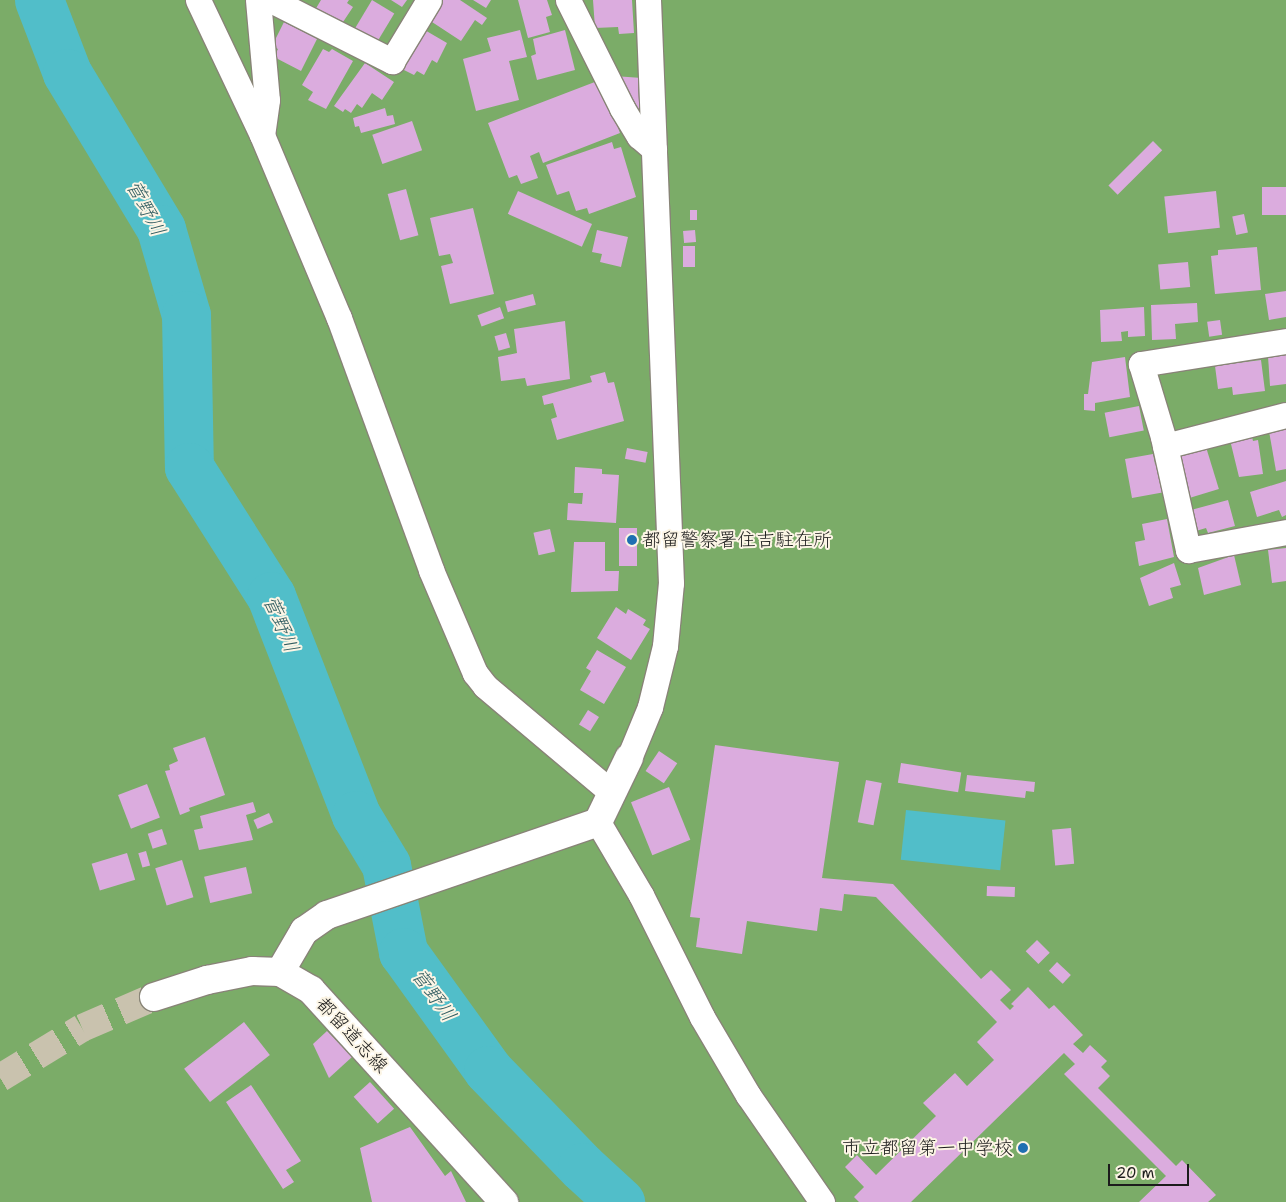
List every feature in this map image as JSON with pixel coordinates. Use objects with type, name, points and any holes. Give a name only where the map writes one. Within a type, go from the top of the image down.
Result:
[{"type":"main road","points":[[280,972],[304,931],[327,915],[598,822],[629,758]]},
{"type":"main road","name":"都留道志線","points":[[154,997],[207,980],[252,971],[280,972],[311,990],[504,1202]]},
{"type":"street","points":[[198,0],[262,134],[340,318],[431,570],[475,673],[485,686],[611,792]]},
{"type":"street","points":[[258,0],[267,100],[262,134]]},
{"type":"street","points":[[271,0],[392,61],[429,0]]},
{"type":"street","points":[[568,0],[622,108],[639,136],[654,149]]},
{"type":"street","points":[[629,758],[650,707],[665,646],[671,583],[648,0]]},
{"type":"street","points":[[1286,341],[1141,364],[1165,446],[1188,550],[1286,532]]},
{"type":"street","points":[[1165,446],[1286,415]]},
{"type":"street","points":[[598,822],[641,895],[702,1017],[748,1095],[822,1202]]},
{"type":"green space","points":[[0,0],[1286,0],[1286,1202],[0,1202]]},
{"type":"water","points":[[906,810],[1005,820],[1000,870],[901,860]]},
{"type":"building","points":[[321,0],[349,0],[347,3],[353,7],[343,22],[337,19],[335,23],[315,10]]},
{"type":"building","points":[[372,0],[394,13],[377,43],[354,29]]},
{"type":"building","points":[[391,0],[407,0],[402,7]]},
{"type":"building","points":[[441,0],[460,0],[487,18],[482,25],[475,20],[461,41],[432,22],[435,17],[432,15]]},
{"type":"building","points":[[473,0],[491,0],[486,8]]},
{"type":"building","points":[[518,0],[547,0],[552,15],[546,17],[550,32],[528,38]]},
{"type":"building","points":[[593,0],[632,0],[634,33],[619,34],[618,27],[595,28]]},
{"type":"building","points":[[284,22],[317,39],[301,71],[274,57],[278,49],[272,46]]},
{"type":"building","points":[[423,29],[447,43],[437,63],[432,60],[424,75],[417,71],[414,75],[402,69]]},
{"type":"building","points":[[520,30],[527,57],[509,61],[519,100],[476,111],[463,59],[491,51],[487,38]]},
{"type":"building","points":[[565,30],[575,70],[537,80],[531,56],[536,54],[533,39]]},
{"type":"building","points":[[323,49],[329,52],[332,49],[353,61],[326,109],[308,100],[313,92],[302,85]]},
{"type":"building","points":[[365,63],[394,82],[382,100],[372,93],[362,108],[357,104],[351,113],[345,109],[343,112],[334,106]]},
{"type":"building","points":[[614,76],[642,78],[643,115],[633,115]]},
{"type":"building","points":[[600,80],[620,133],[543,163],[539,152],[530,156],[538,178],[521,184],[517,175],[509,178],[488,123]]},
{"type":"building","points":[[385,108],[387,116],[393,115],[395,124],[361,133],[359,126],[355,127],[353,118]]},
{"type":"building","points":[[412,121],[422,150],[382,164],[372,135]]},
{"type":"building","points":[[1153,141],[1162,150],[1118,195],[1108,186]]},
{"type":"building","points":[[612,142],[614,149],[621,147],[636,197],[589,214],[587,208],[576,211],[569,191],[557,195],[546,165]]},
{"type":"building","points":[[1262,187],[1286,187],[1286,215],[1262,215]]},
{"type":"building","points":[[406,189],[418,235],[400,240],[388,194]]},
{"type":"building","points":[[518,191],[592,224],[582,247],[508,214]]},
{"type":"building","points":[[1216,191],[1220,228],[1168,233],[1164,196]]},
{"type":"building","points":[[473,208],[494,294],[450,304],[441,266],[453,263],[450,254],[439,256],[430,218]]},
{"type":"building","points":[[690,210],[697,210],[697,220],[690,220]]},
{"type":"building","points":[[1244,214],[1248,233],[1236,235],[1232,216]]},
{"type":"building","points":[[597,230],[628,237],[621,267],[600,262],[602,254],[592,252]]},
{"type":"building","points":[[695,230],[696,242],[684,243],[683,231]]},
{"type":"building","points":[[683,246],[695,246],[695,267],[683,267]]},
{"type":"building","points":[[1257,247],[1261,290],[1215,294],[1211,256],[1218,255],[1218,250]]},
{"type":"building","points":[[1188,262],[1190,287],[1160,290],[1158,265]]},
{"type":"building","points":[[1286,291],[1286,317],[1269,320],[1265,294]]},
{"type":"building","points":[[533,294],[536,305],[508,312],[505,302]]},
{"type":"building","points":[[1197,303],[1198,322],[1175,324],[1176,339],[1152,340],[1151,305]]},
{"type":"building","points":[[500,307],[504,318],[482,326],[477,315]]},
{"type":"building","points":[[1144,307],[1145,336],[1128,337],[1128,331],[1121,332],[1122,341],[1101,342],[1100,310]]},
{"type":"building","points":[[1220,320],[1222,335],[1209,337],[1207,322]]},
{"type":"building","points":[[565,321],[570,379],[527,386],[525,378],[501,381],[498,357],[517,353],[514,329]]},
{"type":"building","points":[[506,333],[510,347],[499,351],[494,336]]},
{"type":"building","points":[[1286,352],[1286,384],[1270,386],[1268,356]]},
{"type":"building","points":[[1125,357],[1130,397],[1095,403],[1095,411],[1084,410],[1084,394],[1088,394],[1092,362]]},
{"type":"building","points":[[1261,360],[1265,391],[1233,395],[1232,387],[1218,389],[1215,366]]},
{"type":"building","points":[[605,372],[608,383],[614,382],[624,421],[557,440],[551,419],[557,417],[553,403],[544,405],[542,396],[592,382],[590,376]]},
{"type":"building","points":[[1139,406],[1144,431],[1109,437],[1105,413]]},
{"type":"building","points":[[1286,428],[1286,469],[1276,471],[1269,431]]},
{"type":"building","points":[[1252,437],[1253,441],[1258,440],[1263,474],[1239,477],[1230,440]]},
{"type":"building","points":[[1206,447],[1219,489],[1190,498],[1177,456]]},
{"type":"building","points":[[627,448],[648,452],[646,463],[625,459]]},
{"type":"building","points":[[1153,454],[1155,464],[1159,464],[1165,492],[1132,498],[1125,459]]},
{"type":"building","points":[[575,467],[602,469],[602,474],[619,475],[616,523],[567,520],[568,503],[582,504],[583,493],[574,493]]},
{"type":"building","points":[[1286,481],[1286,515],[1282,517],[1279,510],[1257,517],[1250,492]]},
{"type":"building","points":[[1228,500],[1235,526],[1208,533],[1206,528],[1196,531],[1191,510]]},
{"type":"building","points":[[1167,519],[1174,557],[1139,566],[1135,542],[1145,540],[1142,524]]},
{"type":"building","points":[[619,528],[637,528],[637,566],[619,566]]},
{"type":"building","points":[[550,529],[555,551],[539,555],[533,533]]},
{"type":"building","points":[[574,542],[605,542],[605,571],[619,571],[618,591],[571,592]]},
{"type":"building","points":[[1286,548],[1286,581],[1272,583],[1268,550]]},
{"type":"building","points":[[1234,555],[1241,585],[1204,595],[1198,568]]},
{"type":"building","points":[[1174,563],[1181,585],[1170,588],[1173,598],[1149,606],[1140,578]]},
{"type":"building","points":[[616,607],[626,614],[628,609],[646,620],[643,625],[650,629],[631,660],[597,638]]},
{"type":"building","points":[[597,650],[626,667],[604,704],[580,690],[591,671],[586,668]]},
{"type":"building","points":[[588,710],[599,717],[590,731],[579,724]]},
{"type":"building","points":[[205,737],[225,795],[189,808],[190,811],[180,815],[165,771],[170,770],[169,765],[178,761],[173,748]]},
{"type":"building","points":[[715,745],[839,762],[822,878],[893,884],[981,979],[991,970],[1011,990],[1000,1000],[1010,1010],[1014,1006],[1011,1004],[1028,987],[1049,1009],[1054,1005],[1083,1035],[1073,1044],[1083,1053],[1090,1045],[1107,1061],[1101,1067],[1110,1076],[1098,1088],[1176,1166],[1182,1160],[1216,1195],[1208,1202],[1139,1202],[1166,1176],[1064,1074],[1075,1064],[1064,1053],[911,1202],[859,1202],[854,1197],[864,1187],[845,1167],[857,1155],[876,1175],[936,1116],[923,1103],[955,1073],[967,1086],[994,1060],[977,1042],[997,1022],[876,897],[844,894],[842,911],[820,908],[817,931],[747,921],[742,954],[696,947],[700,918],[690,917]]},
{"type":"building","points":[[659,751],[677,763],[664,783],[646,771]]},
{"type":"building","points":[[901,763],[961,773],[958,792],[898,783]]},
{"type":"building","points":[[967,775],[1035,782],[1034,792],[1026,791],[1025,798],[965,791]]},
{"type":"building","points":[[866,780],[882,783],[874,825],[858,822]]},
{"type":"building","points":[[147,784],[160,818],[131,829],[118,795]]},
{"type":"building","points":[[669,787],[690,840],[652,855],[631,802]]},
{"type":"building","points":[[253,802],[256,812],[246,815],[253,840],[199,850],[194,830],[203,828],[200,816]]},
{"type":"building","points":[[269,813],[273,822],[258,829],[253,820]]},
{"type":"building","points":[[1071,828],[1074,864],[1055,866],[1052,830]]},
{"type":"building","points":[[162,829],[167,844],[153,849],[148,834]]},
{"type":"building","points":[[146,851],[150,865],[142,868],[138,853]]},
{"type":"building","points":[[127,853],[135,880],[100,891],[92,864]]},
{"type":"building","points":[[182,860],[193,897],[167,905],[155,868]]},
{"type":"building","points":[[246,867],[252,893],[210,903],[204,877]]},
{"type":"building","points":[[987,886],[1015,887],[1015,897],[987,896]]},
{"type":"building","points":[[1037,940],[1050,953],[1038,964],[1026,951]]},
{"type":"building","points":[[1057,962],[1071,975],[1063,984],[1049,971]]},
{"type":"building","points":[[244,1022],[270,1055],[210,1102],[184,1069]]},
{"type":"building","points":[[327,1031],[352,1057],[329,1078],[313,1044]]},
{"type":"building","points":[[370,1082],[394,1109],[378,1123],[354,1097]]},
{"type":"building","points":[[251,1085],[301,1161],[286,1170],[294,1182],[283,1189],[226,1102]]},
{"type":"building","points":[[410,1127],[445,1176],[451,1171],[466,1202],[372,1202],[360,1148]]},
{"type":"waterway","name":"菅野川","points":[[39,0],[67,73],[161,229],[186,315],[189,467],[271,596],[356,815],[386,865],[403,952],[488,1070],[582,1167],[620,1202]]},
{"type":"tunnel","points":[[0,1078],[82,1028],[154,997]]},
{"type":"place","name":"都留警察署住吉駐在所","points":[[632,540]]},
{"type":"place","name":"市立都留第一中学校","points":[[1023,1148]]}]
